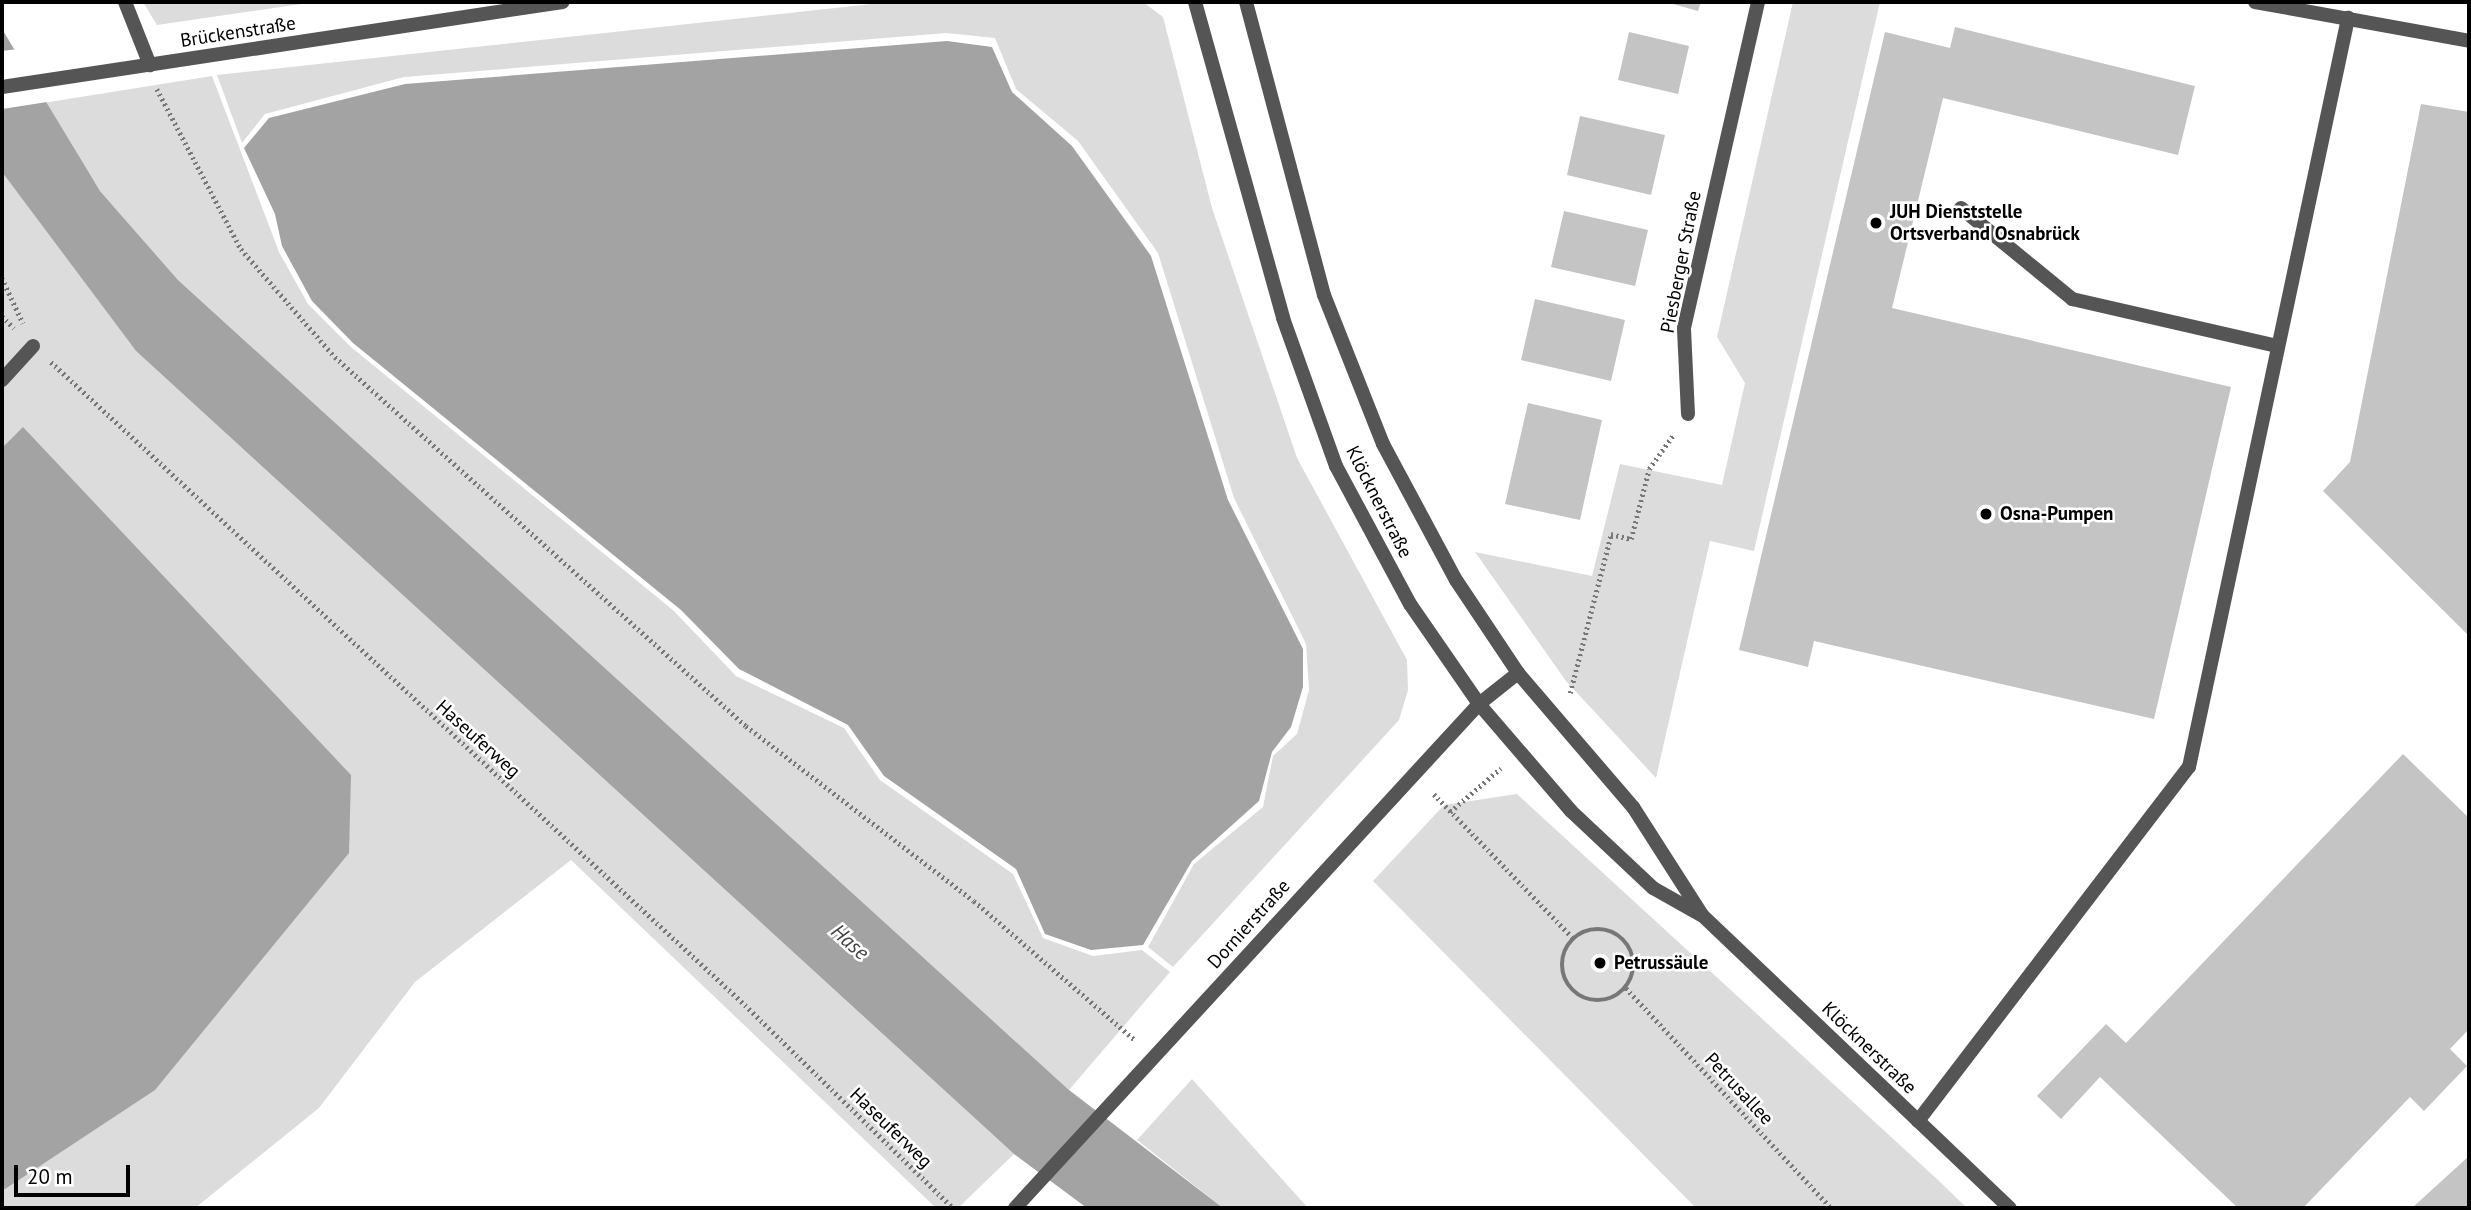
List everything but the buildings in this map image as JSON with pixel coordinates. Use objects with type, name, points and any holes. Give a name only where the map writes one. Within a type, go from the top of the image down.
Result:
[{"type":"street","points":[[125,2],[150,65]]},
{"type":"street","name":"Brückenstraße","points":[[2,87],[563,2]]},
{"type":"street","name":"Klöcknerstraße","points":[[1195,2],[1247,201],[1336,466],[1410,604],[1479,704],[1570,811],[1653,888],[1702,915]]},
{"type":"street","name":"Klöcknerstraße","points":[[1246,2],[1324,295],[1383,444],[1456,580],[1518,673],[1633,807],[1702,915],[2010,1208]]},
{"type":"street","name":"Piesberger Straße","points":[[1688,414],[1684,328],[1758,2]]},
{"type":"street","points":[[2255,2],[2469,41]]},
{"type":"street","points":[[1918,1121],[2189,767],[2348,18]]},
{"type":"street","points":[[1961,208],[2072,299],[2278,346]]},
{"type":"street","points":[[2,380],[33,346]]},
{"type":"street","name":"Dornierstraße","points":[[1015,1208],[1479,704],[1518,673]]},
{"type":"path","points":[[150,65],[207,195],[241,249],[335,357],[746,726],[974,901],[1154,1057]]},
{"type":"path","name":"Haseuferweg","points":[[2,278],[33,346],[741,1001],[953,1208]]},
{"type":"path","points":[[1569,699],[1611,534],[1631,539],[1649,469],[1688,414]]},
{"type":"path","points":[[1415,775],[1574,939]]},
{"type":"path","points":[[1603,930],[1626,943],[1634,961],[1626,988],[1600,1001],[1578,995],[1563,972],[1574,939],[1603,930]]},
{"type":"path","name":"Petrusallee","points":[[1626,988],[1831,1208]]},
{"type":"shaded area","points":[[143,2],[315,2],[157,25]]},
{"type":"shaded area","points":[[890,2],[1143,2],[1163,17],[1212,208],[1297,458],[1407,660],[1408,690],[1399,720],[1173,967],[1148,947],[1194,864],[1263,807],[1273,756],[1297,734],[1309,690],[1306,644],[1234,498],[1158,253],[1078,141],[1016,89],[995,38],[946,33],[404,77],[265,114],[242,143],[217,75]]},
{"type":"shaded area","points":[[1793,2],[1880,2],[1754,551],[1710,541],[1656,778],[1566,681],[1475,552],[1592,576],[1620,464],[1722,485],[1745,383],[1717,337]]},
{"type":"shaded area","points":[[212,76],[279,252],[308,304],[351,347],[674,611],[736,676],[844,728],[880,780],[1013,874],[1043,938],[1093,956],[1142,950],[1170,972],[1069,1090],[178,280],[100,191],[43,103]]},
{"type":"shaded area","points":[[2,172],[136,351],[1014,1154],[958,1208],[936,1208],[571,860],[415,982],[319,1108],[195,1208],[2,1208]]},
{"type":"shaded area","points":[[1517,794],[1967,1208],[1696,1208],[1373,881],[1444,805]]},
{"type":"shaded area","points":[[1192,1079],[1308,1208],[1223,1208],[1137,1140]]},
{"type":"water","name":"Hase","points":[[2,29],[100,191],[178,280],[1069,1090],[1223,1208],[1087,1208],[1014,1154],[136,351],[2,172]]},
{"type":"water","points":[[947,41],[992,47],[1012,92],[1072,146],[1151,256],[1228,500],[1303,649],[1303,687],[1291,727],[1272,752],[1259,801],[1192,861],[1143,945],[1091,950],[1045,934],[1016,869],[884,776],[848,725],[739,669],[681,610],[353,343],[312,301],[282,246],[275,214],[244,148],[269,118],[405,84]]},
{"type":"water","points":[[23,427],[351,775],[349,853],[155,1090],[2,1191],[2,448]]},
{"type":"pier","points":[[18,49],[47,102],[2,109],[2,51]]},
{"type":"place","name":"JUH Dienststelle Ortsverband Osnabrück","points":[[1876,223]]},
{"type":"place","name":"Osna-Pumpen","points":[[1986,514]]},
{"type":"place","name":"Petrussäule","points":[[1600,963]]}]
